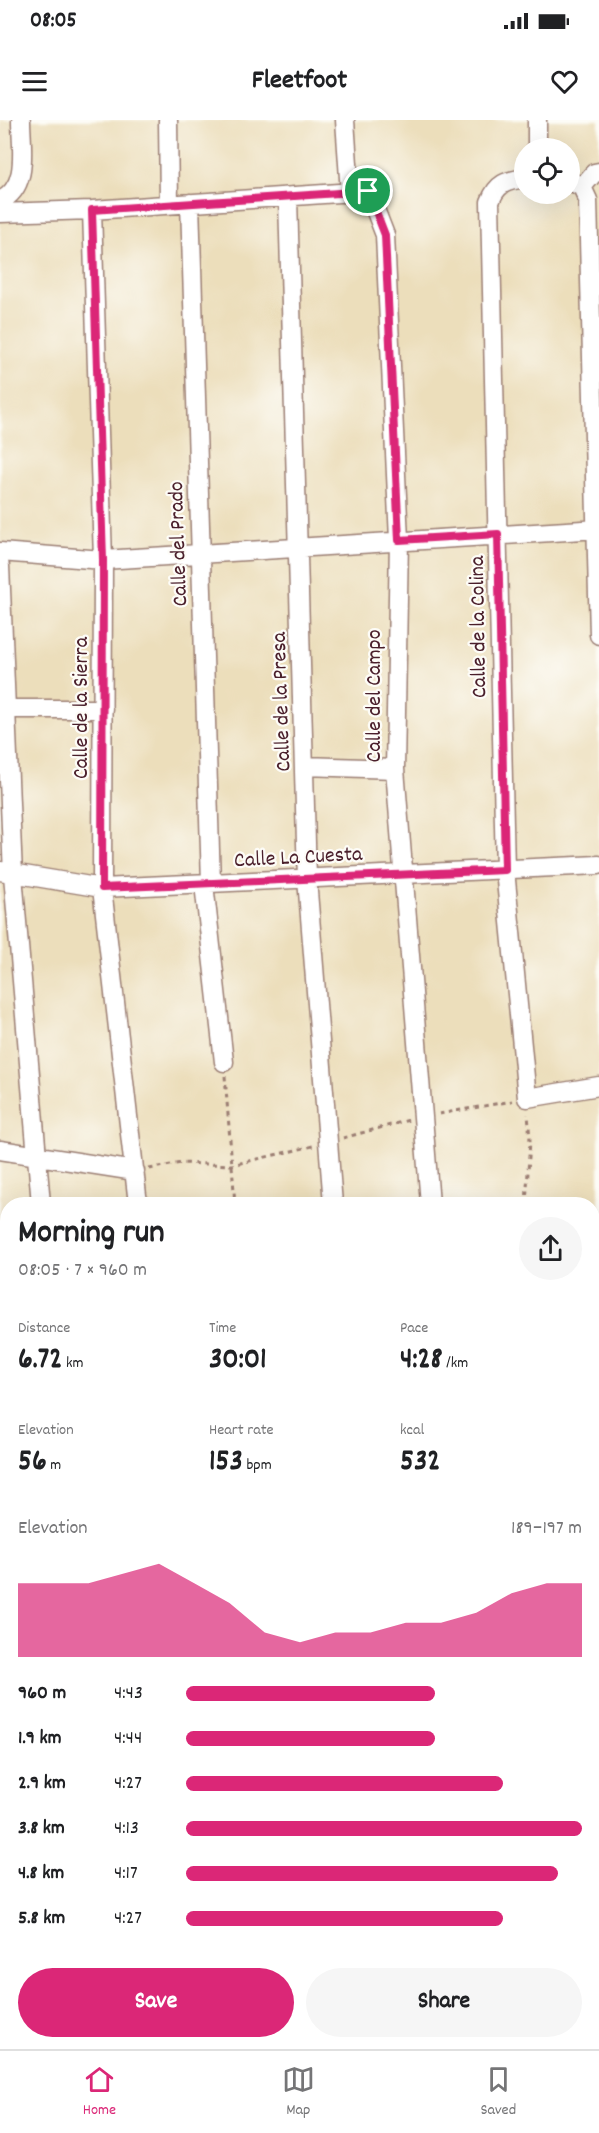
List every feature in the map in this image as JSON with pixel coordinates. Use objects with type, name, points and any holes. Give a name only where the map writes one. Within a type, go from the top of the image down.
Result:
[{"type":"street","points":[[0,201],[7,198],[22,175],[21,120]]},
{"type":"street","points":[[168,120],[169,205]]},
{"type":"street","name":"Calle del Campo","points":[[345,120],[359,192],[385,235],[399,540],[395,769],[429,1197]]},
{"type":"street","points":[[537,120],[537,138]]},
{"type":"street","points":[[580,181],[594,172],[599,172]]},
{"type":"street","name":"Calle de la Colina","points":[[514,180],[504,181],[495,189],[490,202],[505,870],[527,1098]]},
{"type":"street","points":[[580,189],[588,200],[599,635]]},
{"type":"street","points":[[0,213],[92,210],[359,192]]},
{"type":"street","name":"Calle de la Presa","points":[[288,198],[307,879],[332,1197]]},
{"type":"street","name":"Calle del Prado","points":[[190,203],[201,553],[207,884],[224,1062]]},
{"type":"street","name":"Calle de la Sierra","points":[[92,210],[103,560],[102,888],[137,1197]]},
{"type":"street","points":[[0,552],[103,560],[598,529]]},
{"type":"street","points":[[0,566],[6,709],[7,873],[41,1197]]},
{"type":"street","points":[[6,709],[103,709]]},
{"type":"street","points":[[304,766],[395,769]]},
{"type":"street","name":"Calle La Cuesta","points":[[7,873],[102,888],[599,865]]},
{"type":"street","points":[[527,1098],[599,1086]]},
{"type":"street","points":[[0,1150],[135,1171]]},
{"type":"path","points":[[224,1062],[234,1197]]},
{"type":"path","points":[[526,1197],[530,1140],[527,1098]]},
{"type":"route","points":[[368,191],[385,235],[399,540],[498,534],[505,870],[102,888],[103,560],[92,210],[368,191]]}]
